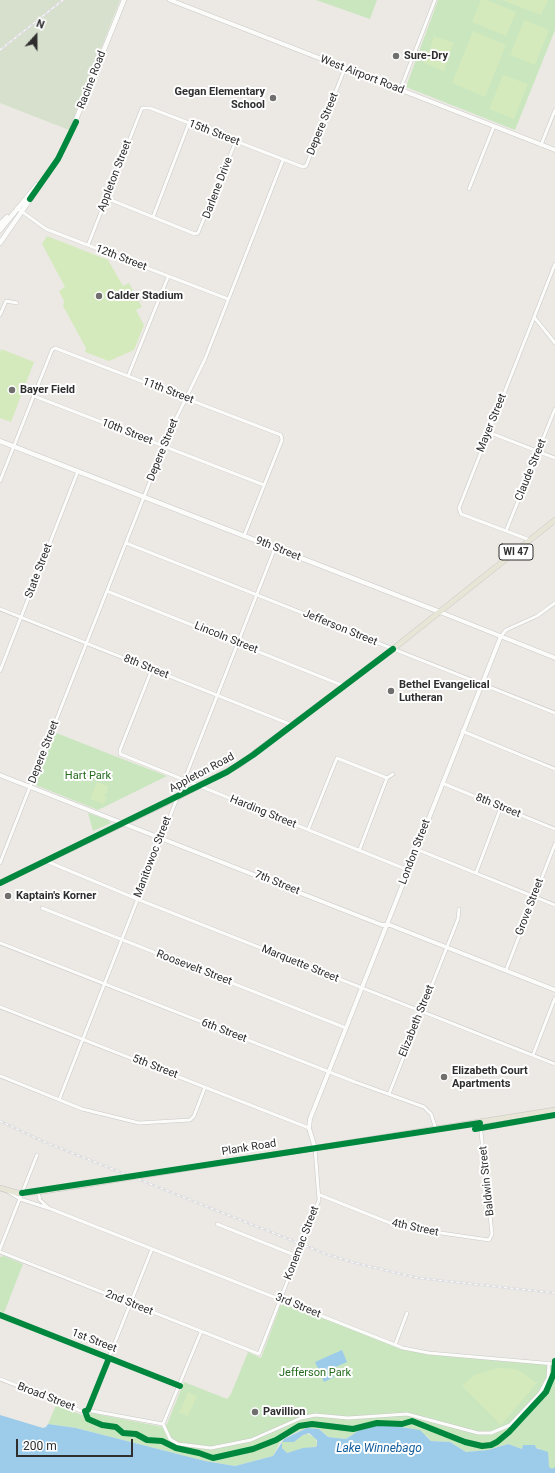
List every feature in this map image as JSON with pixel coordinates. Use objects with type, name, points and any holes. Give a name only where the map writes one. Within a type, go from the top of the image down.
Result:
[{"type":"main road","name":"Racine Road","points":[[0,230],[29,198],[60,155],[72,132],[124,0]]},
{"type":"main road","name":"Racine Road","points":[[0,243],[18,210]]},
{"type":"main road","points":[[0,224],[18,210]]},
{"type":"main road","name":"9th Street","points":[[0,441],[440,612]]},
{"type":"main road","name":"Appleton Road","points":[[0,883],[176,798],[239,765],[393,649],[555,520]]},
{"type":"main road","name":"Plank Road","points":[[21,1196],[38,1192],[555,1110]]},
{"type":"main road","name":"3rd Street","points":[[3,1189],[21,1196]]},
{"type":"street","name":"West Airport Road","points":[[170,0],[555,150]]},
{"type":"street","points":[[400,90],[435,0]]},
{"type":"street","name":"Depere Street","points":[[0,863],[144,496],[164,447],[205,359],[283,160],[302,167],[306,166],[345,68]]},
{"type":"street","name":"15th Street","points":[[144,107],[283,160]]},
{"type":"street","name":"Appleton Street","points":[[88,245],[140,111],[144,107]]},
{"type":"street","points":[[541,145],[555,110]]},
{"type":"street","points":[[106,198],[153,217],[189,123]]},
{"type":"street","points":[[469,189],[494,126]]},
{"type":"street","name":"Darlene Drive","points":[[153,217],[198,233],[236,142]]},
{"type":"street","name":"12th Street","points":[[18,210],[46,229],[228,300]]},
{"type":"street","name":"Mayer Street","points":[[530,540],[461,514],[459,510],[488,432],[555,264]]},
{"type":"street","points":[[128,376],[168,276]]},
{"type":"street","points":[[0,315],[6,301],[17,303]]},
{"type":"street","points":[[534,317],[555,343]]},
{"type":"street","name":"11th Street","points":[[34,396],[53,348],[186,398],[282,436],[264,485]]},
{"type":"street","points":[[0,481],[34,396]]},
{"type":"street","name":"10th Street","points":[[34,396],[264,485]]},
{"type":"street","name":"Claude Street","points":[[506,531],[555,409]]},
{"type":"street","points":[[488,432],[555,458]]},
{"type":"street","name":"State Street","points":[[0,671],[78,471]]},
{"type":"street","points":[[244,536],[264,485]]},
{"type":"street","name":"Jefferson Street","points":[[126,543],[555,713]]},
{"type":"street","name":"Manitowoc Street","points":[[59,1100],[275,548]]},
{"type":"street","name":"Lincoln Street","points":[[107,591],[344,686]]},
{"type":"street","points":[[501,636],[506,630],[537,616],[555,603]]},
{"type":"street","name":"8th Street","points":[[0,609],[292,725]]},
{"type":"street","name":"9th Street","points":[[440,612],[555,658]]},
{"type":"street","name":"London Street","points":[[309,1128],[310,1119],[462,731],[501,636]]},
{"type":"street","name":"Harding Street","points":[[152,669],[119,753],[408,870]]},
{"type":"street","points":[[462,731],[555,769]]},
{"type":"street","points":[[308,830],[337,758],[387,778]]},
{"type":"street","points":[[359,851],[387,778],[393,774]]},
{"type":"street","name":"7th Street","points":[[0,775],[341,909],[446,947],[555,990]]},
{"type":"street","name":"8th Street","points":[[442,783],[555,829]]},
{"type":"street","points":[[476,873],[501,807]]},
{"type":"street","name":"Grove Street","points":[[506,970],[555,844]]},
{"type":"street","points":[[416,849],[555,905]]},
{"type":"street","name":"Marquette Street","points":[[46,861],[137,899],[555,1064]]},
{"type":"street","name":"Roosevelt Street","points":[[42,908],[346,1028]]},
{"type":"street","name":"Elizabeth Street","points":[[388,1094],[458,919],[459,909]]},
{"type":"street","name":"6th Street","points":[[0,943],[427,1109],[433,1117],[436,1129]]},
{"type":"street","points":[[533,1055],[555,998]]},
{"type":"street","name":"5th Street","points":[[0,1006],[309,1128]]},
{"type":"street","points":[[0,1076],[93,1112],[135,1122],[187,1121],[194,1116],[205,1087]]},
{"type":"street","name":"Baldwin Street","points":[[480,1122],[492,1234],[491,1240]]},
{"type":"street","name":"Konemac Street","points":[[259,1354],[320,1196],[315,1148],[309,1128]]},
{"type":"street","points":[[0,1250],[37,1155]]},
{"type":"street","points":[[38,1192],[41,1201],[50,1208]]},
{"type":"street","name":"3rd Street","points":[[21,1196],[395,1345],[429,1353],[555,1364]]},
{"type":"street","name":"4th Street","points":[[320,1196],[400,1226],[484,1241],[491,1240]]},
{"type":"street","points":[[217,1224],[297,1256]]},
{"type":"street","points":[[88,1410],[152,1249]]},
{"type":"street","name":"2nd Street","points":[[0,1250],[130,1304],[259,1354]]},
{"type":"street","points":[[395,1345],[407,1313]]},
{"type":"street","name":"1st Street","points":[[0,1315],[180,1386]]},
{"type":"street","points":[[201,1332],[180,1386],[163,1424],[170,1438],[178,1444],[211,1448],[251,1440],[306,1416],[315,1415],[353,1418],[407,1414],[478,1433],[492,1433],[510,1425],[540,1393],[548,1378],[549,1363]]},
{"type":"street","name":"Broad Street","points":[[0,1379],[81,1411],[88,1410],[163,1424]]},
{"type":"green space","points":[[0,0],[120,0],[69,130],[0,103]]},
{"type":"green space","points":[[316,0],[377,0],[370,19]]},
{"type":"green space","points":[[438,0],[555,0],[555,30],[515,130],[406,87]]},
{"type":"green space","points":[[481,0],[487,0],[516,12],[506,36],[472,22]]},
{"type":"green space","points":[[502,0],[548,0],[541,15]]},
{"type":"green space","points":[[524,20],[549,30],[535,65],[510,55]]},
{"type":"green space","points":[[473,31],[506,45],[485,97],[452,83]]},
{"type":"green space","points":[[434,36],[454,43],[449,55],[430,48]]},
{"type":"green space","points":[[428,51],[448,59],[444,71],[424,63]]},
{"type":"green space","points":[[503,75],[528,84],[514,119],[489,109]]},
{"type":"green space","name":"Calder Stadium","points":[[47,236],[108,260],[123,286],[129,283],[142,307],[136,310],[144,325],[134,350],[109,361],[85,352],[86,348],[63,306],[64,301],[59,291],[65,287],[42,244]]},
{"type":"green space","name":"Bayer Field","points":[[1,349],[34,362],[11,422],[0,418]]},
{"type":"green space","name":"Hart Park","points":[[54,732],[167,776],[98,810],[33,784]]},
{"type":"green space","points":[[97,782],[108,786],[107,792],[104,796],[107,797],[104,804],[90,799]]},
{"type":"green space","points":[[88,813],[108,820],[111,823],[93,831]]},
{"type":"green space","points":[[4,1256],[23,1264],[4,1313],[0,1311],[0,1257]]},
{"type":"green space","name":"Jefferson Park","points":[[282,1301],[409,1351],[555,1365],[555,1473],[549,1473],[549,1467],[539,1448],[522,1449],[508,1444],[488,1450],[466,1452],[450,1442],[431,1441],[427,1436],[407,1428],[394,1426],[378,1425],[358,1431],[346,1439],[328,1437],[319,1429],[307,1428],[286,1437],[280,1442],[273,1456],[235,1466],[205,1461],[76,1428],[48,1424],[56,1405],[82,1415],[92,1413],[163,1427],[167,1424],[184,1382],[227,1399],[231,1394],[248,1352],[261,1358]]},
{"type":"green space","points":[[498,1368],[515,1369],[537,1383],[501,1425],[462,1386],[474,1375]]},
{"type":"green space","points":[[188,1392],[197,1396],[188,1416],[179,1413]]},
{"type":"green space","points":[[306,1433],[316,1438],[317,1446],[287,1453],[282,1448],[282,1442],[294,1442]]},
{"type":"water","points":[[342,1350],[347,1362],[331,1369],[334,1377],[324,1382],[315,1362]]},
{"type":"water","name":"Lake Winnebago","points":[[0,1415],[43,1428],[48,1424],[76,1428],[205,1461],[235,1466],[273,1456],[282,1442],[284,1439],[307,1428],[319,1429],[328,1437],[346,1439],[358,1431],[378,1425],[400,1427],[420,1430],[431,1441],[450,1442],[466,1452],[488,1450],[508,1444],[522,1449],[523,1445],[535,1445],[536,1448],[548,1452],[549,1467],[552,1469],[555,1467],[555,1473],[0,1473]],"holes":[[[309,1433],[317,1440],[317,1446],[303,1448],[287,1453],[282,1448],[282,1442],[294,1442],[303,1435]]]},
{"type":"railway","points":[[0,50],[63,0]]},
{"type":"railway","points":[[0,1121],[42,1141],[326,1254],[355,1263],[418,1278],[555,1293]]},
{"type":"cycle path","points":[[30,199],[58,159],[76,122]]},
{"type":"cycle path","points":[[0,883],[227,772],[253,755],[393,649]]},
{"type":"cycle path","points":[[475,1129],[555,1115]]},
{"type":"cycle path","points":[[22,1193],[480,1123]]},
{"type":"cycle path","points":[[0,1315],[180,1386]]},
{"type":"cycle path","points":[[109,1358],[88,1410],[85,1411],[88,1419],[102,1425],[116,1427],[123,1433],[136,1434],[147,1440],[162,1441],[176,1448],[213,1458],[253,1449],[276,1440],[299,1426],[312,1424],[353,1429],[377,1423],[402,1424],[412,1421],[465,1442],[482,1446],[491,1445],[509,1432],[546,1392],[554,1373],[555,1361]]},
{"type":"place","name":"Sure-Dry","points":[[396,56]]},
{"type":"place","name":"Gegan Elementary School","points":[[273,98]]},
{"type":"place","name":"Calder Stadium","points":[[99,296]]},
{"type":"place","name":"Bayer Field","points":[[12,390]]},
{"type":"place","name":"Bethel Evangelical Lutheran","points":[[391,691]]},
{"type":"place","name":"Kaptain's Korner","points":[[8,896]]},
{"type":"place","name":"Elizabeth Court Apartments","points":[[444,1077]]},
{"type":"place","name":"Pavillion","points":[[255,1412]]}]
